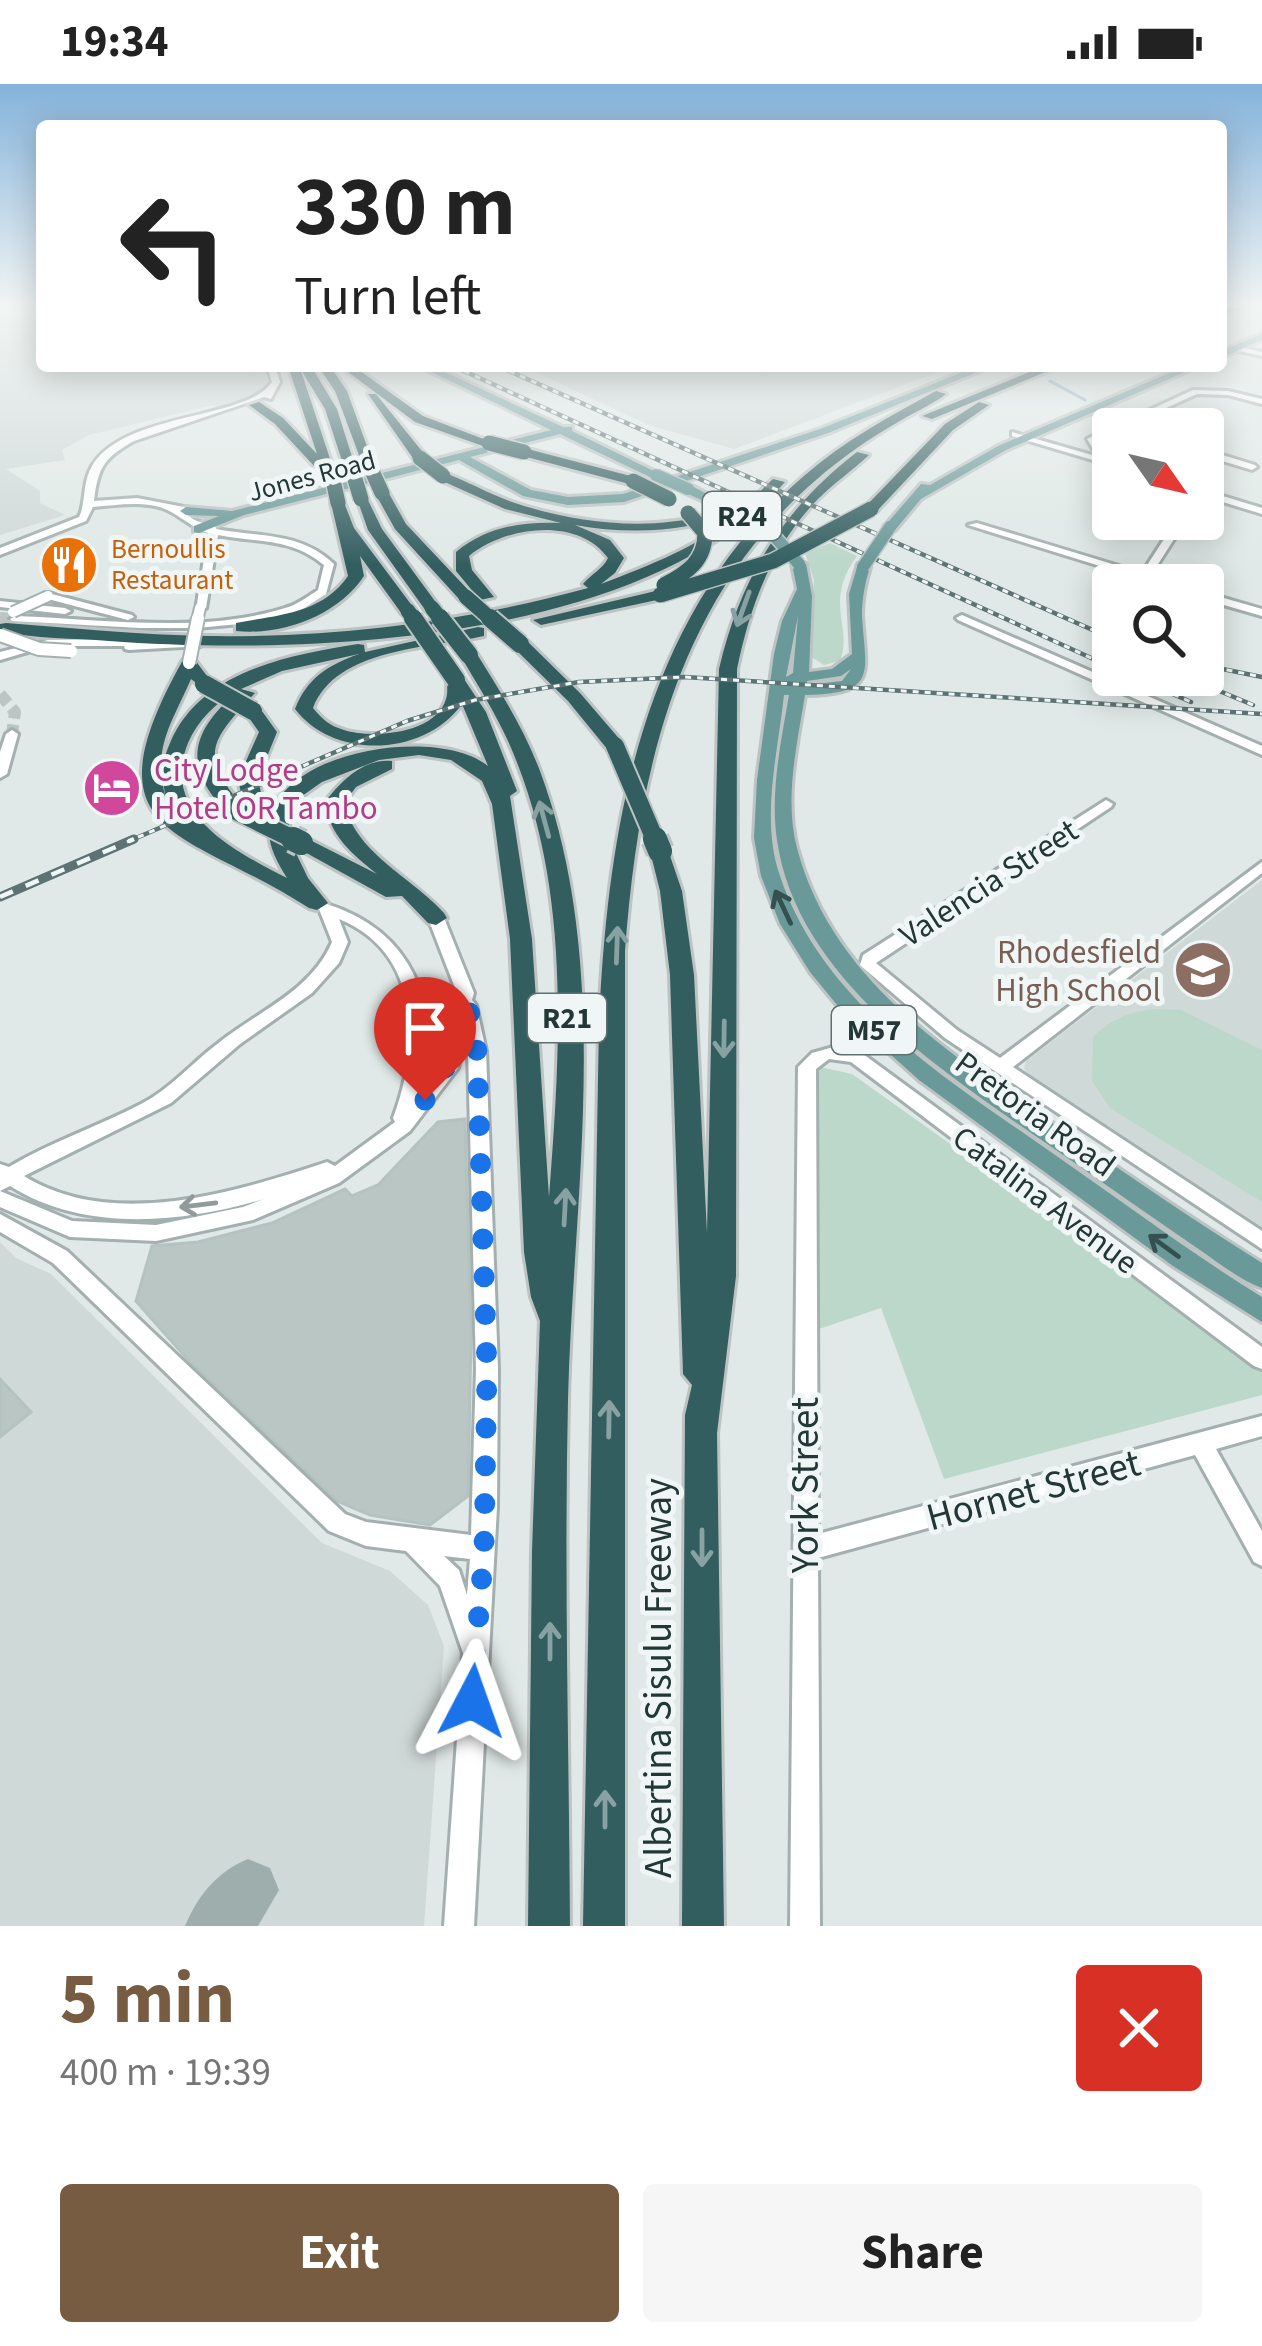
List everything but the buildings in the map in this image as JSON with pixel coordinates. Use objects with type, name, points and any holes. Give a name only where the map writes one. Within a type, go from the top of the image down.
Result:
[{"type":"highway","points":[[216,626],[276,622],[335,599],[356,576],[347,528],[302,393]]},
{"type":"highway","name":"R21","points":[[321,393],[375,530],[470,656],[532,775],[556,874],[567,1014],[568,1152],[555,1324],[549,1926]]},
{"type":"highway","points":[[342,393],[400,526],[466,597],[574,697],[615,746],[660,851],[671,891],[682,975],[702,1431]]},
{"type":"highway","points":[[368,393],[420,458],[496,501],[545,515],[615,525],[670,525],[737,508],[810,457]]},
{"type":"highway","points":[[382,393],[480,456],[524,452],[634,473],[688,513],[705,533],[702,556],[654,593]]},
{"type":"highway","name":"R24","points":[[375,639],[527,607],[631,577],[704,545],[810,457],[875,421],[943,393]]},
{"type":"highway","points":[[702,1431],[722,1276],[725,703],[740,617],[782,531],[847,465],[952,404],[982,393]]},
{"type":"highway","name":"R24","points":[[375,639],[480,632],[578,613],[773,561],[871,509],[958,419],[1015,393]]},
{"type":"highway","points":[[604,1926],[613,1071],[620,871],[632,801],[671,671],[738,550],[778,503],[820,465],[940,394]]},
{"type":"highway","points":[[238,410],[260,409],[305,445],[331,477]]},
{"type":"highway","points":[[524,646],[460,561],[464,550],[485,536],[511,529],[554,527],[591,535],[612,549],[616,558],[605,576],[527,607]]},
{"type":"highway","points":[[347,528],[457,682],[490,741],[512,808],[527,894],[523,928]]},
{"type":"highway","points":[[6,619],[230,641],[375,639]]},
{"type":"highway","points":[[457,682],[458,696],[448,714],[422,730],[388,738],[360,740],[326,731],[304,709],[314,685],[355,660],[480,632]]},
{"type":"highway","points":[[375,639],[270,679],[223,713],[205,746],[206,770],[214,787],[301,843],[436,918]]},
{"type":"highway","points":[[227,855],[185,817],[173,789],[173,758],[186,730],[216,697],[262,673],[375,639]]},
{"type":"highway","points":[[245,806],[248,779],[268,732],[253,711],[204,684],[189,664],[152,747],[151,789],[159,807],[178,828],[322,906]]},
{"type":"highway","points":[[322,906],[279,849],[278,821],[296,793],[335,767],[404,751],[460,758],[480,768],[495,785],[523,928],[532,1160],[543,1287],[555,1324]]},
{"type":"highway","points":[[436,918],[420,897],[340,832],[334,814],[345,788],[384,765],[413,759],[448,762],[483,780],[506,829]]},
{"type":"highway","name":"Albertina Sisulu Freeway","points":[[702,1431],[703,1926]]},
{"type":"main road","name":"Pretoria Road","points":[[481,393],[566,431],[634,473]]},
{"type":"main road","points":[[443,471],[480,456],[547,491],[613,495],[656,485],[917,393]]},
{"type":"main road","points":[[787,684],[837,681],[861,673],[853,601],[863,567],[890,526],[920,496],[1020,436],[1127,393]]},
{"type":"main road","name":"Pretoria Road","points":[[566,431],[634,473],[656,475],[770,531],[800,564],[803,590],[762,816],[764,856],[786,916],[830,984],[926,1074],[1262,1311]]},
{"type":"main road","name":"Jones Road","points":[[208,530],[443,471],[566,431]]},
{"type":"main road","name":"Jones Road","points":[[240,512],[566,431]]},
{"type":"main road","points":[[542,439],[588,446]]},
{"type":"main road","points":[[179,509],[240,512]]},
{"type":"main road","points":[[208,530],[240,512]]},
{"type":"main road","name":"Pretoria Road","points":[[803,590],[808,599],[804,639],[787,684],[790,733],[784,805],[788,853],[809,906],[851,969],[939,1053],[1262,1276]]},
{"type":"main road","points":[[804,639],[810,664],[837,681]]},
{"type":"main road","points":[[790,733],[837,681]]},
{"type":"street","points":[[0,550],[71,525],[86,515],[96,466],[113,449],[146,434],[248,405],[268,393]]},
{"type":"street","points":[[260,409],[271,393]]},
{"type":"street","points":[[1159,408],[1203,393]]},
{"type":"street","points":[[1220,393],[1262,402]]},
{"type":"street","points":[[203,418],[238,410]]},
{"type":"street","points":[[1020,436],[1092,458]]},
{"type":"street","points":[[1224,459],[1252,467]]},
{"type":"street","points":[[1224,499],[1262,511]]},
{"type":"street","points":[[0,656],[48,643],[171,632],[281,614],[325,587],[331,573],[325,558],[305,546],[208,530],[179,509],[145,502],[89,501]]},
{"type":"street","points":[[0,550],[112,508],[145,502]]},
{"type":"street","points":[[973,525],[1105,564]]},
{"type":"street","points":[[189,664],[208,566],[208,530]]},
{"type":"street","points":[[208,566],[230,548],[277,540]]},
{"type":"street","points":[[6,619],[31,600],[48,596],[171,632]]},
{"type":"street","points":[[1224,601],[1262,613]]},
{"type":"street","points":[[962,618],[1262,751]]},
{"type":"street","points":[[6,619],[171,632]]},
{"type":"street","points":[[6,619],[142,620]]},
{"type":"street","points":[[6,619],[50,651],[230,641]]},
{"type":"street","points":[[0,774],[12,734]]},
{"type":"street","name":"Valencia Street","points":[[1000,1067],[902,998],[870,970],[869,958],[1106,805]]},
{"type":"street","points":[[1262,866],[1000,1067],[1262,1240]]},
{"type":"street","points":[[3,1177],[41,1154],[143,1112],[176,1091],[221,1048],[331,964],[340,942],[322,906]]},
{"type":"street","points":[[3,1177],[30,1190],[91,1206],[181,1208],[273,1190],[390,1136],[415,1082],[416,993],[406,967],[373,929],[322,906]]},
{"type":"street","points":[[436,918],[460,962],[477,1051],[484,1259],[484,1549],[459,1926]]},
{"type":"street","points":[[0,1199],[44,1224],[85,1234],[153,1236],[223,1225],[305,1192],[390,1136],[440,1078],[461,1036],[468,1005]]},
{"type":"street","name":"Catalina Avenue","points":[[825,1053],[850,1054],[865,1063],[1262,1359]]},
{"type":"street","name":"York Street","points":[[805,1926],[804,1082],[807,1066],[825,1053]]},
{"type":"street","points":[[0,1222],[69,1265],[327,1516],[366,1534],[484,1549]]},
{"type":"street","name":"Hornet Street","points":[[804,1550],[1262,1426]]},
{"type":"street","points":[[1201,1444],[1262,1554]]},
{"type":"street","points":[[413,1541],[450,1579],[474,1656]]},
{"type":"shaded area","points":[[0,393],[260,393],[235,407],[221,410],[213,405],[89,435],[62,450],[65,460],[6,469],[40,491],[40,503],[65,515],[0,535]]},
{"type":"shaded area","points":[[580,393],[883,393],[734,449],[648,425]]},
{"type":"shaded area","name":"Rhodesfield High School","points":[[1262,880],[1262,1230],[1033,1081],[1024,1069],[1026,1061]]},
{"type":"shaded area","points":[[0,1242],[16,1258],[51,1274],[322,1543],[390,1571],[428,1605],[444,1646],[424,1926],[0,1926]]},
{"type":"green space","points":[[830,543],[857,556],[842,587],[840,661],[824,665],[810,656],[814,580],[805,553]]},
{"type":"green space","points":[[1156,1009],[1181,1010],[1262,1050],[1262,1202],[1110,1108],[1092,1081],[1093,1037],[1122,1017]]},
{"type":"green space","points":[[820,1067],[852,1074],[1262,1366],[1262,1395],[944,1479],[881,1308],[819,1329],[812,1088]]},
{"type":"waterway","points":[[1072,393],[1085,400]]},
{"type":"taxiway","points":[[217,1926],[248,1890]]},
{"type":"tunnel","points":[[0,617],[15,618]]},
{"type":"tunnel","points":[[0,694],[15,712],[12,734]]},
{"type":"railway","points":[[512,393],[1092,658]]},
{"type":"railway","points":[[559,393],[1092,630]]},
{"type":"railway","points":[[1224,669],[1262,677]]},
{"type":"railway","points":[[127,842],[407,721],[475,700],[579,682],[685,677],[1262,714]]},
{"type":"railway","points":[[1224,693],[1253,705]]},
{"type":"railway","points":[[1177,696],[1191,702]]},
{"type":"railway","points":[[0,897],[134,839]]},
{"type":"place","name":"Bernoullis Restaurant","points":[[69,565]]},
{"type":"place","name":"City Lodge Hotel OR Tambo","points":[[112,788]]},
{"type":"place","name":"Rhodesfield High School","points":[[1203,970]]},
{"type":"route","points":[[425,1100],[453,1055],[468,1005],[477,1051],[487,1369],[484,1549],[472,1701]]}]
